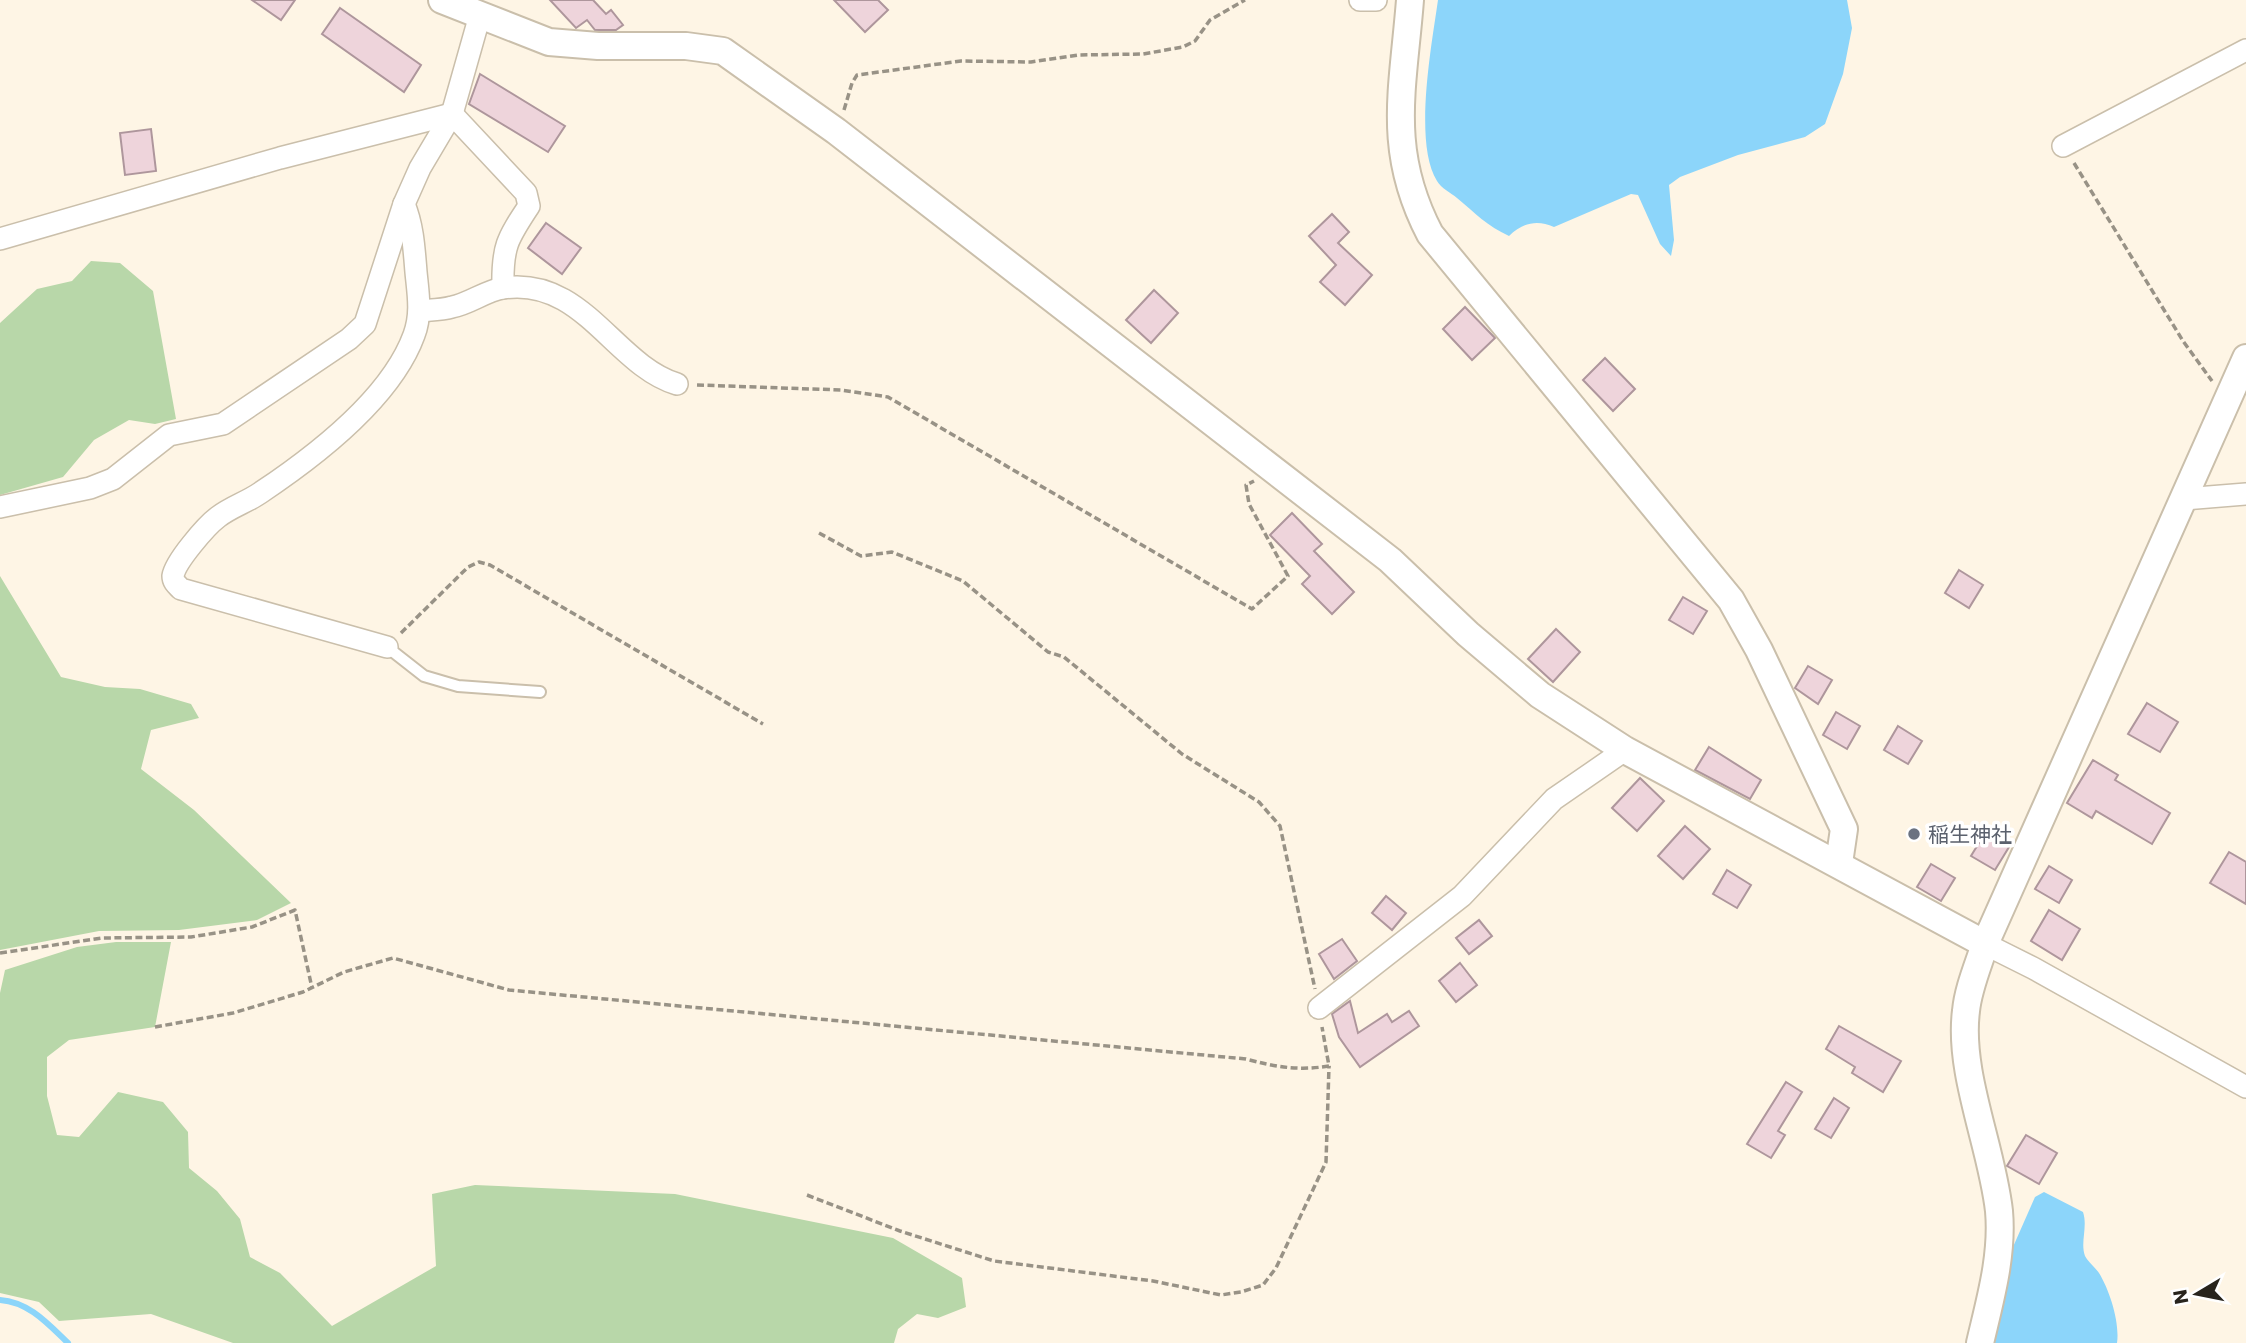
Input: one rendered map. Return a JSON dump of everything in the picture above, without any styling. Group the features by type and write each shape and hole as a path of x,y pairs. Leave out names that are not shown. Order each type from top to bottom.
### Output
{"street":[{"path":"442,0 549,42 598,46 686,46 723,51 836,131 1390,560 1468,634 1539,695 1625,750 2033,968 2246,1087"},
{"path":"1360,0 1376,0"},
{"path":"1410,0 1399,138 1415,204 1430,234 1731,600 1759,650 1844,828 1839,863"},
{"path":"0,507 90,488 113,479 169,435 223,424 349,339 365,324 404,204 420,168 452,114 480,15"},
{"path":"2063,146 2246,50"},
{"path":"0,239 280,158 452,114"},
{"path":"452,114 526,193 529,206 509,236 502,256 503,288"},
{"path":"387,647 181,589 174,583 173,575 184,554 217,517 293,471 365,406 402,359 415,334 420,311 411,222 404,204"},
{"path":"420,311 453,307 503,288 535,290 566,301 599,324 659,379 677,384"},
{"path":"1980,1343 1997,1275 1999,1213 1987,1143 1966,1059 1966,1011 1984,944 2246,358"},
{"path":"2184,499 2246,494"},
{"path":"1319,1008 1462,896 1554,799 1625,750"}],"lane":[{"path":"387,647 424,676 458,687 540,692"}],"path":[{"path":"836,131 857,75 961,61 1031,62 1078,55 1143,54 1170,49 1195,41 1210,20 1245,0"},
{"path":"2063,146 2183,341 2227,402"},
{"path":"677,384 841,390 888,397 1252,609 1288,576 1249,504 1246,485 1274,470"},
{"path":"807,1195 913,1236 994,1261 1153,1281 1221,1294 1241,1292 1263,1285 1276,1268 1326,1162 1329,1066 1280,826 1259,802 1182,754 1064,657 1048,652 963,581 892,552 861,556 819,533"},
{"path":"387,647 468,567 479,562 490,565 763,724"},
{"path":"0,953 102,938 191,937 252,927 295,910 312,988"},
{"path":"155,1027 233,1013 312,988 344,972 393,958 509,990 1246,1059 1283,1069 1303,1070 1329,1066"}],"green space":[{"path":"91,261 120,263 153,291 176,419 155,424 129,420 94,440 63,477 0,495 0,323 37,289 72,281"},
{"path":"0,576 61,677 105,687 140,689 191,704 199,718 151,730 141,769 194,810 291,903 257,920 179,930 99,931 0,950"},
{"path":"116,942 171,942 155,1027 69,1040 47,1057 47,1096 57,1135 79,1137 118,1092 163,1102 188,1132 189,1168 217,1191 240,1219 250,1257 280,1273 332,1326 436,1266 432,1194 475,1185 675,1194 893,1238 962,1278 966,1307 938,1318 917,1314 898,1329 894,1343 233,1343 151,1314 59,1321 39,1302 0,1293 0,993 5,970 77,947"}],"water":[{"path":"1438,0 1847,0 1852,28 1843,74 1825,124 1805,137 1738,155 1680,177 1669,185 1674,240 1671,256 1660,244 1638,195 1631,194 1554,227 1542,223 1524,225 1509,236 1488,224 1439,184 1430,164 1425,118"},
{"path":"2044,1192 2083,1212 2085,1256 2099,1273 2107,1289 2116,1317 2117,1343 1988,1343 2009,1256 2035,1197"}],"building":[{"path":"252,0 295,0 281,20"},
{"path":"550,0 593,0 606,14 611,10 623,25 616,30 595,30 587,20 576,28"},
{"path":"834,0 878,0 888,10 865,32"},
{"path":"340,8 421,65 404,92 322,34"},
{"path":"480,74 565,126 548,152 469,104"},
{"path":"151,129 156,171 125,175 120,133"},
{"path":"1332,214 1349,232 1338,243 1372,275 1345,305 1320,282 1336,265 1309,236"},
{"path":"546,223 581,248 562,274 528,248"},
{"path":"1154,290 1178,313 1151,343 1126,320"},
{"path":"1465,307 1495,338 1472,360 1443,329"},
{"path":"1605,358 1635,389 1613,411 1583,380"},
{"path":"1292,513 1322,544 1314,551 1354,592 1332,614 1302,584 1310,576 1270,535"},
{"path":"1959,570 1983,585 1969,608 1945,593"},
{"path":"1683,597 1707,611 1693,634 1669,620"},
{"path":"1556,629 1580,652 1553,682 1528,659"},
{"path":"1808,666 1832,680 1818,704 1795,688"},
{"path":"2147,703 2178,722 2160,752 2128,734"},
{"path":"1836,712 1860,726 1847,749 1823,735"},
{"path":"1898,726 1922,741 1908,764 1884,750"},
{"path":"1709,747 1761,780 1750,799 1695,770"},
{"path":"2093,760 2118,775 2115,780 2170,813 2152,844 2096,811 2092,818 2067,803"},
{"path":"1640,778 1664,801 1637,831 1612,808"},
{"path":"1685,826 1710,849 1683,879 1658,856"},
{"path":"1985,833 2009,847 1995,870 1971,856"},
{"path":"2229,852 2246,862 2246,904 2210,883"},
{"path":"1931,864 1955,878 1941,901 1917,887"},
{"path":"2049,866 2072,880 2059,903 2035,889"},
{"path":"1727,870 1751,885 1737,908 1713,894"},
{"path":"1386,896 1406,913 1392,930 1372,913"},
{"path":"2049,910 2080,929 2062,960 2031,941"},
{"path":"1479,920 1492,936 1469,954 1456,938"},
{"path":"1342,939 1357,961 1334,979 1319,954"},
{"path":"1460,963 1477,985 1456,1002 1439,981"},
{"path":"1350,1001 1358,1033 1387,1014 1392,1022 1409,1011 1419,1026 1360,1067 1339,1037 1332,1014"},
{"path":"1839,1026 1901,1061 1883,1092 1852,1073 1855,1067 1826,1049"},
{"path":"1786,1082 1802,1092 1778,1131 1785,1135 1771,1158 1747,1144"},
{"path":"1834,1098 1849,1108 1831,1138 1815,1129"},
{"path":"2026,1135 2057,1153 2039,1184 2007,1166"}],"waterway":[{"path":"0,1300 29,1309 68,1343"}],"place":[{"name":"稲生神社","path":"1914,834"}]}
